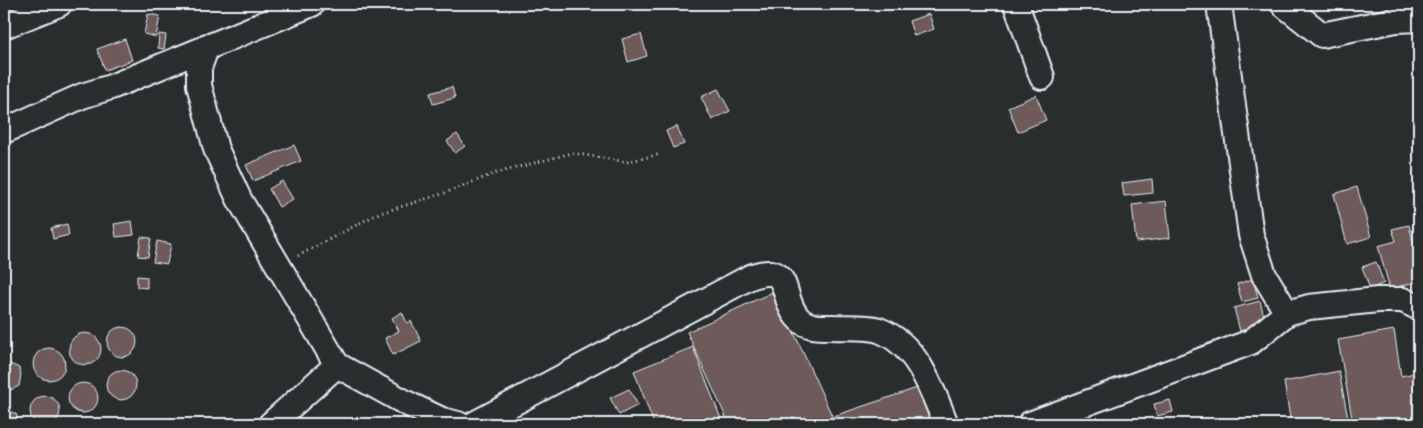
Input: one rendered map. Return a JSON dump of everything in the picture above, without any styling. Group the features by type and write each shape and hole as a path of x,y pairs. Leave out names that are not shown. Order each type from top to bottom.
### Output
{"street":[{"path":"4,26 59,4"},
{"path":"4,130 312,4"},
{"path":"1016,4 1042,77"},
{"path":"1219,4 1252,235 1264,275 1287,313"},
{"path":"1284,4 1322,36 1396,20 1419,19"},
{"path":"207,46 199,68 199,85 216,149 238,199 337,365 408,404 442,420 458,424"},
{"path":"474,424 750,277 762,272 772,272 779,276 792,309 800,320 811,326 878,330 895,339 912,354 946,424"},
{"path":"1030,424 1251,342 1287,313 1309,307 1378,300 1403,300 1419,308"},
{"path":"271,424 337,365"}],"path":[{"path":"278,267 377,214 442,194 496,173 572,153 627,162 660,154"}],"building":[{"path":"148,14 160,16 156,37 144,34"},
{"path":"929,14 934,29 914,36 909,21"},
{"path":"159,34 166,35 164,49 158,48"},
{"path":"641,34 647,56 628,62 622,39"},
{"path":"125,39 132,60 105,70 97,49"},
{"path":"452,87 455,98 433,104 430,93"},
{"path":"718,89 730,111 712,120 701,97"},
{"path":"1036,95 1046,120 1018,132 1008,107"},
{"path":"677,126 684,144 673,148 666,131"},
{"path":"457,134 465,146 455,153 447,141"},
{"path":"294,145 301,161 253,181 246,165"},
{"path":"1152,179 1153,193 1124,196 1122,183"},
{"path":"282,181 293,199 279,207 269,189"},
{"path":"1357,187 1371,237 1347,244 1334,194"},
{"path":"1166,201 1170,238 1136,242 1132,205"},
{"path":"132,221 134,235 116,237 114,224"},
{"path":"67,224 69,235 53,239 51,228"},
{"path":"1409,225 1419,264 1419,281 1390,289 1378,246 1396,241 1392,229"},
{"path":"141,237 151,238 148,257 138,256"},
{"path":"157,241 171,244 167,264 153,262"},
{"path":"1376,262 1384,283 1370,289 1362,267"},
{"path":"137,276 147,277 147,288 137,287"},
{"path":"1253,279 1258,298 1242,302 1237,284"},
{"path":"775,291 833,418 820,424 729,424 687,332"},
{"path":"1260,301 1266,324 1240,331 1234,308"},
{"path":"402,312 407,323 411,321 421,341 393,355 385,338 399,331 392,318"},
{"path":"122,327 132,332 137,342 132,352 122,357 112,352 107,342 112,332"},
{"path":"1394,330 1401,376 1419,372 1419,424 1353,424 1338,340"},
{"path":"85,333 96,338 101,349 96,360 85,365 74,360 69,349 74,338"},
{"path":"693,347 723,424 654,424 634,371"},
{"path":"49,348 60,353 65,364 60,375 49,380 38,375 33,364 38,353"},
{"path":"8,363 19,368 21,374 19,386 8,391 4,390 4,364"},
{"path":"121,370 132,374 136,385 132,396 121,400 110,396 106,385 110,374"},
{"path":"1339,371 1349,424 1291,424 1284,382"},
{"path":"83,383 94,387 98,398 94,409 83,413 72,409 68,398 72,387"},
{"path":"920,387 932,424 837,424 834,416"},
{"path":"629,389 638,405 619,415 610,398"},
{"path":"45,396 55,401 60,411 55,421 45,426 35,421 30,411 35,401"},
{"path":"1170,400 1173,412 1157,416 1154,404"},
{"path":"4,409 16,414 20,424 4,424"},
{"path":"1138,418 1139,424 1120,424 1120,422"}]}
